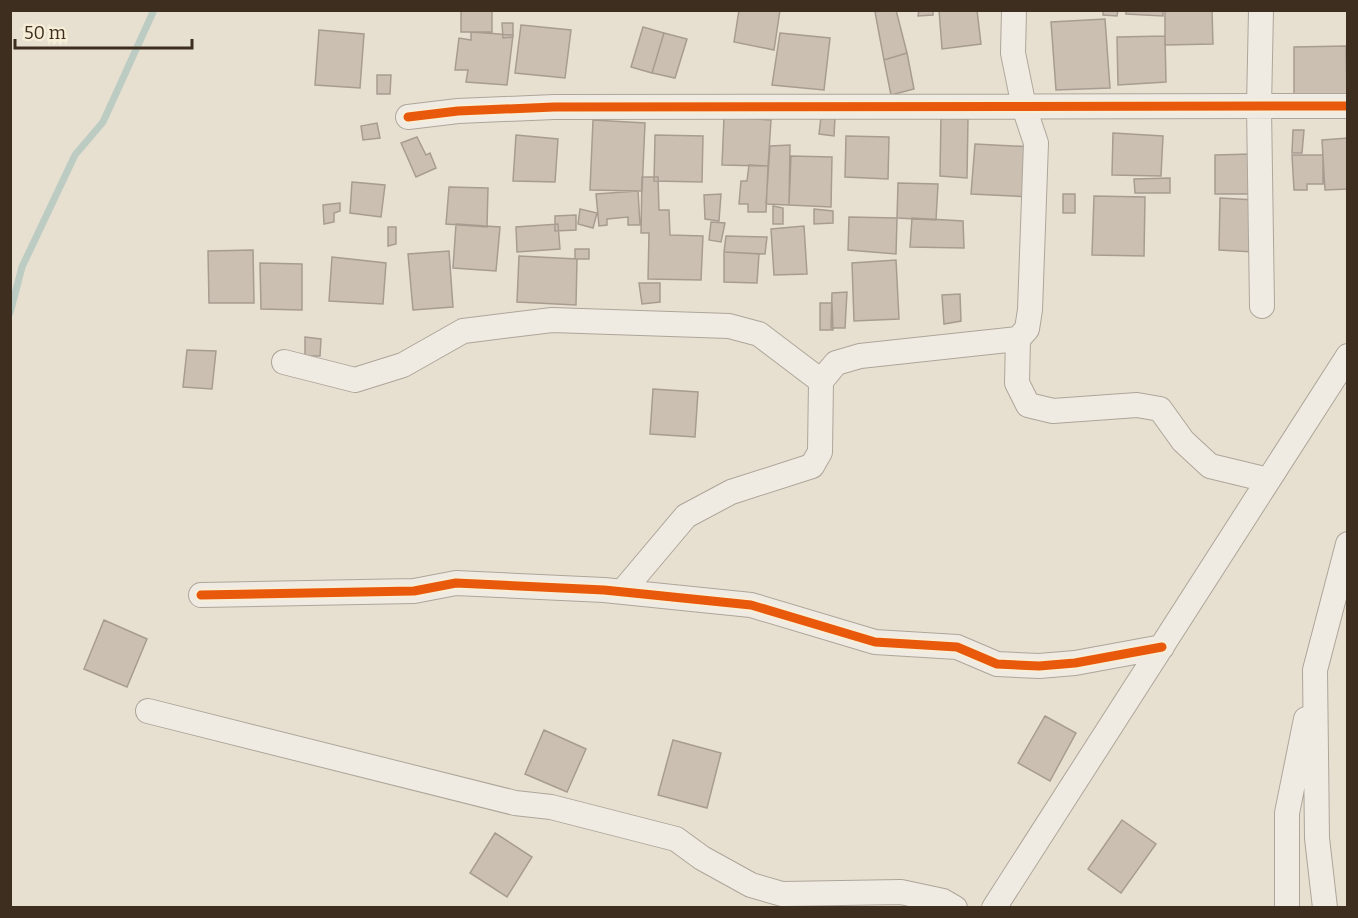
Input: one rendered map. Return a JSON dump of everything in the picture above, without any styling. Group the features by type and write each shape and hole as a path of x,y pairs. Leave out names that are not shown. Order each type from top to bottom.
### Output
{"street":[{"path":"1014,10 1013,53 1024,106 1036,143 1030,310 1027,329 1018,339 1017,383 1028,405 1053,411 1137,405 1160,409 1183,441 1210,466 1268,480"},
{"path":"1261,10 1259,107 1262,306"},
{"path":"408,117 458,111 554,107 1347,106"},
{"path":"284,362 355,380 403,365 464,331 552,320 729,326 759,334 821,381"},
{"path":"622,592 686,516 731,492 812,466 820,452 821,381 837,363 860,356 1018,339"},
{"path":"994,908 1347,356"},
{"path":"1287,908 1287,813 1316,670 1347,544"},
{"path":"201,595 414,591 456,583 622,592 751,605 875,642 957,647 997,664 1039,666 1075,663 1162,647"},
{"path":"1316,670 1317,838 1325,908"},
{"path":"148,711 515,803 550,807 676,838 702,858 751,885 782,894 901,892 943,901 955,908"}],"building":[{"path":"739,10 780,10 774,50 734,42"},
{"path":"896,10 907,53 884,60 875,12"},
{"path":"919,10 933,10 933,15 918,16"},
{"path":"939,10 977,10 981,44 942,49"},
{"path":"1103,10 1118,10 1117,16 1103,15"},
{"path":"1126,10 1163,10 1163,16 1126,14"},
{"path":"1165,10 1212,10 1213,44 1165,45"},
{"path":"461,11 492,11 492,32 461,32"},
{"path":"1105,19 1110,88 1056,90 1051,22"},
{"path":"502,23 513,23 513,37 503,38"},
{"path":"521,25 571,30 565,78 515,73"},
{"path":"643,27 664,33 652,73 631,67"},
{"path":"319,30 364,34 360,88 315,85"},
{"path":"471,32 513,35 507,85 466,82 468,70 455,70 459,38 471,40"},
{"path":"664,33 687,39 675,78 652,73"},
{"path":"780,33 830,38 824,90 772,85"},
{"path":"1165,36 1166,82 1118,85 1117,37"},
{"path":"1346,46 1347,96 1294,97 1294,47"},
{"path":"907,53 914,89 891,95 884,60"},
{"path":"377,75 391,75 390,94 377,94"},
{"path":"724,117 771,120 768,166 722,165"},
{"path":"821,117 835,117 834,136 819,134"},
{"path":"941,117 968,119 967,178 940,176"},
{"path":"593,120 645,123 642,191 590,190"},
{"path":"377,123 380,138 363,140 361,126"},
{"path":"1293,130 1304,130 1302,153 1292,153"},
{"path":"1113,133 1163,136 1161,176 1112,175"},
{"path":"516,135 558,139 555,182 513,181"},
{"path":"655,135 703,136 702,182 654,181"},
{"path":"846,136 889,137 888,179 845,177"},
{"path":"417,137 426,155 430,153 436,168 416,177 401,143"},
{"path":"1348,138 1348,189 1325,190 1322,140"},
{"path":"975,144 1035,147 1031,197 971,194"},
{"path":"790,145 789,205 766,204 770,146"},
{"path":"1252,154 1253,194 1215,194 1215,155"},
{"path":"1292,155 1323,155 1323,184 1307,184 1307,190 1294,190"},
{"path":"791,156 832,157 831,207 789,205"},
{"path":"749,165 768,166 766,212 748,212 748,204 739,204 741,181 747,181"},
{"path":"642,177 658,177 659,210 669,210 670,235 703,236 701,280 648,279 649,233 641,233"},
{"path":"1170,178 1170,193 1135,193 1134,179"},
{"path":"352,182 385,185 381,217 350,213"},
{"path":"898,183 938,184 936,220 897,218"},
{"path":"449,187 488,188 487,227 446,224"},
{"path":"638,191 640,225 628,225 628,217 607,219 607,225 599,226 596,194"},
{"path":"721,194 719,221 705,219 704,195"},
{"path":"1063,194 1075,194 1075,213 1063,213"},
{"path":"1094,196 1145,197 1144,256 1092,255"},
{"path":"1220,198 1255,200 1254,252 1219,250"},
{"path":"340,203 340,211 334,213 334,222 324,224 323,205"},
{"path":"773,206 783,208 783,224 773,224"},
{"path":"580,209 597,213 593,228 578,224"},
{"path":"814,209 833,211 833,223 814,224"},
{"path":"576,215 576,230 555,231 555,216"},
{"path":"849,217 897,218 896,254 848,250"},
{"path":"912,218 963,221 964,248 910,247"},
{"path":"711,222 725,223 721,242 709,240"},
{"path":"456,224 500,227 496,271 453,268"},
{"path":"558,224 560,249 517,252 516,227"},
{"path":"804,226 807,274 774,275 771,229"},
{"path":"388,227 396,227 396,244 388,246"},
{"path":"726,236 767,237 765,254 724,252"},
{"path":"575,249 589,249 589,259 575,259"},
{"path":"253,250 254,303 209,303 208,251"},
{"path":"449,251 453,307 413,310 408,254"},
{"path":"724,252 759,254 757,283 724,282"},
{"path":"519,256 577,259 576,305 517,302"},
{"path":"332,257 386,263 383,304 329,301"},
{"path":"896,260 899,319 854,321 852,263"},
{"path":"260,263 302,264 302,310 261,309"},
{"path":"639,283 660,283 660,302 642,304"},
{"path":"847,292 845,328 831,328 832,293"},
{"path":"960,294 961,321 944,324 942,295"},
{"path":"820,303 832,303 833,330 820,330"},
{"path":"305,337 321,339 320,356 305,356"},
{"path":"187,350 216,351 212,389 183,387"},
{"path":"653,389 698,392 695,437 650,434"},
{"path":"104,620 147,639 127,687 84,669"},
{"path":"1045,716 1076,733 1050,781 1018,763"},
{"path":"544,730 586,749 567,792 525,774"},
{"path":"673,740 721,753 707,808 658,795"},
{"path":"1122,820 1156,844 1121,893 1088,869"},
{"path":"495,833 532,857 507,897 470,873"}],"waterway":[{"path":"10,313 22,267 75,155 103,122 154,10"}],"cycle path":[{"path":"408,117 458,111 554,107 1348,106"},
{"path":"201,595 414,591 456,583 604,590 751,605 875,642 957,647 997,664 1039,666 1075,663 1162,647"}]}
